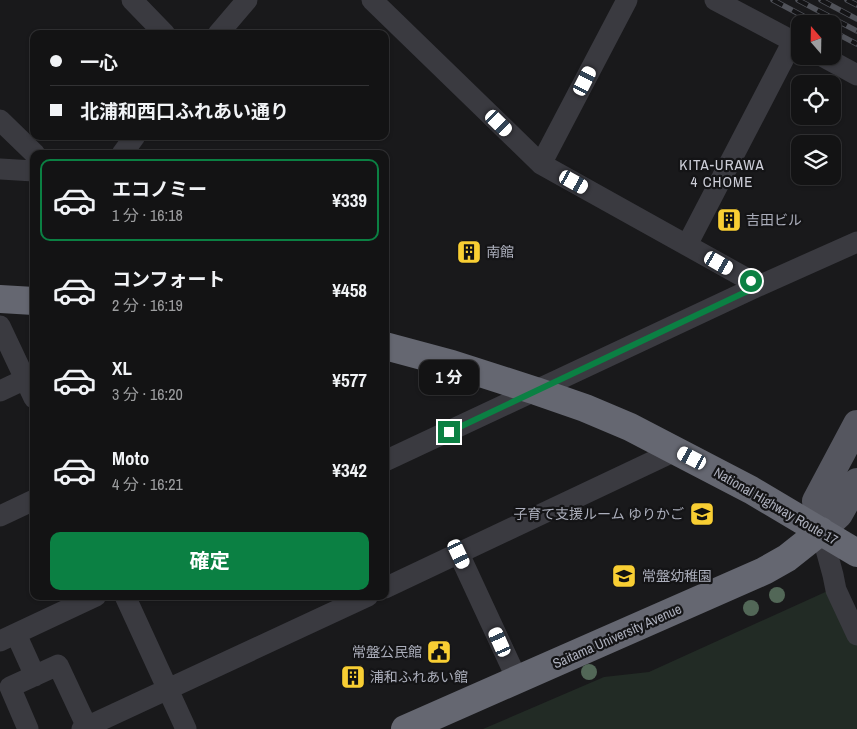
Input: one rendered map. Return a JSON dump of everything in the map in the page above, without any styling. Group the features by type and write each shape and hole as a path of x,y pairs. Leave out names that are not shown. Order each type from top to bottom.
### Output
{"highway":[{"path":"0,299 30,301"},
{"name":"National Highway Route 17","path":"389,347 452,364 536,391 630,426 751,490 857,553"},
{"name":"Saitama University Avenue","path":"405,729 764,571 788,558 821,531"}],"main road":[{"path":"821,531 816,500 857,424"},
{"path":"821,531 839,514 857,482"}],"street":[{"path":"221,30 247,0"},
{"path":"372,0 542,164 751,281 754,288"},
{"path":"542,164 627,0"},
{"path":"715,0 791,40"},
{"path":"135,1 160,30"},
{"path":"687,245 791,54"},
{"path":"839,65 857,75"},
{"path":"0,120 31,150"},
{"path":"0,169 30,171"},
{"path":"389,460 754,288 857,242"},
{"path":"0,326 29,377 0,391"},
{"path":"389,586 677,450"},
{"path":"0,516 30,502"},
{"path":"821,531 834,575 836,590 857,635"},
{"path":"459,554 517,679"},
{"path":"35,676 8,637 87,600"},
{"path":"127,600 186,729"},
{"path":"28,729 10,687 58,665 84,728 359,600"}],"shaded area":[{"path":"832,589 857,644 857,729 483,729 604,677 649,672"}],"railway":[{"path":"773,0 801,15"},
{"path":"798,0 857,31"},
{"path":"821,0 857,19"},
{"path":"847,0 857,5"},
{"path":"841,36 857,44"}],"place":[{"name":"吉田ビル","path":"729,220"},
{"name":"南館","path":"469,252"},
{"name":"子育て支援ルーム ゆりかご","path":"702,514"},
{"name":"常盤幼稚園","path":"624,576"},
{"name":"常盤公民館","path":"439,652"},
{"name":"浦和ふれあい館","path":"353,677"}],"district":[{"name":"KITA-URAWA 4 CHOME","path":"722,174"}],"route":[{"path":"449,432 754,288 751,281"}]}
